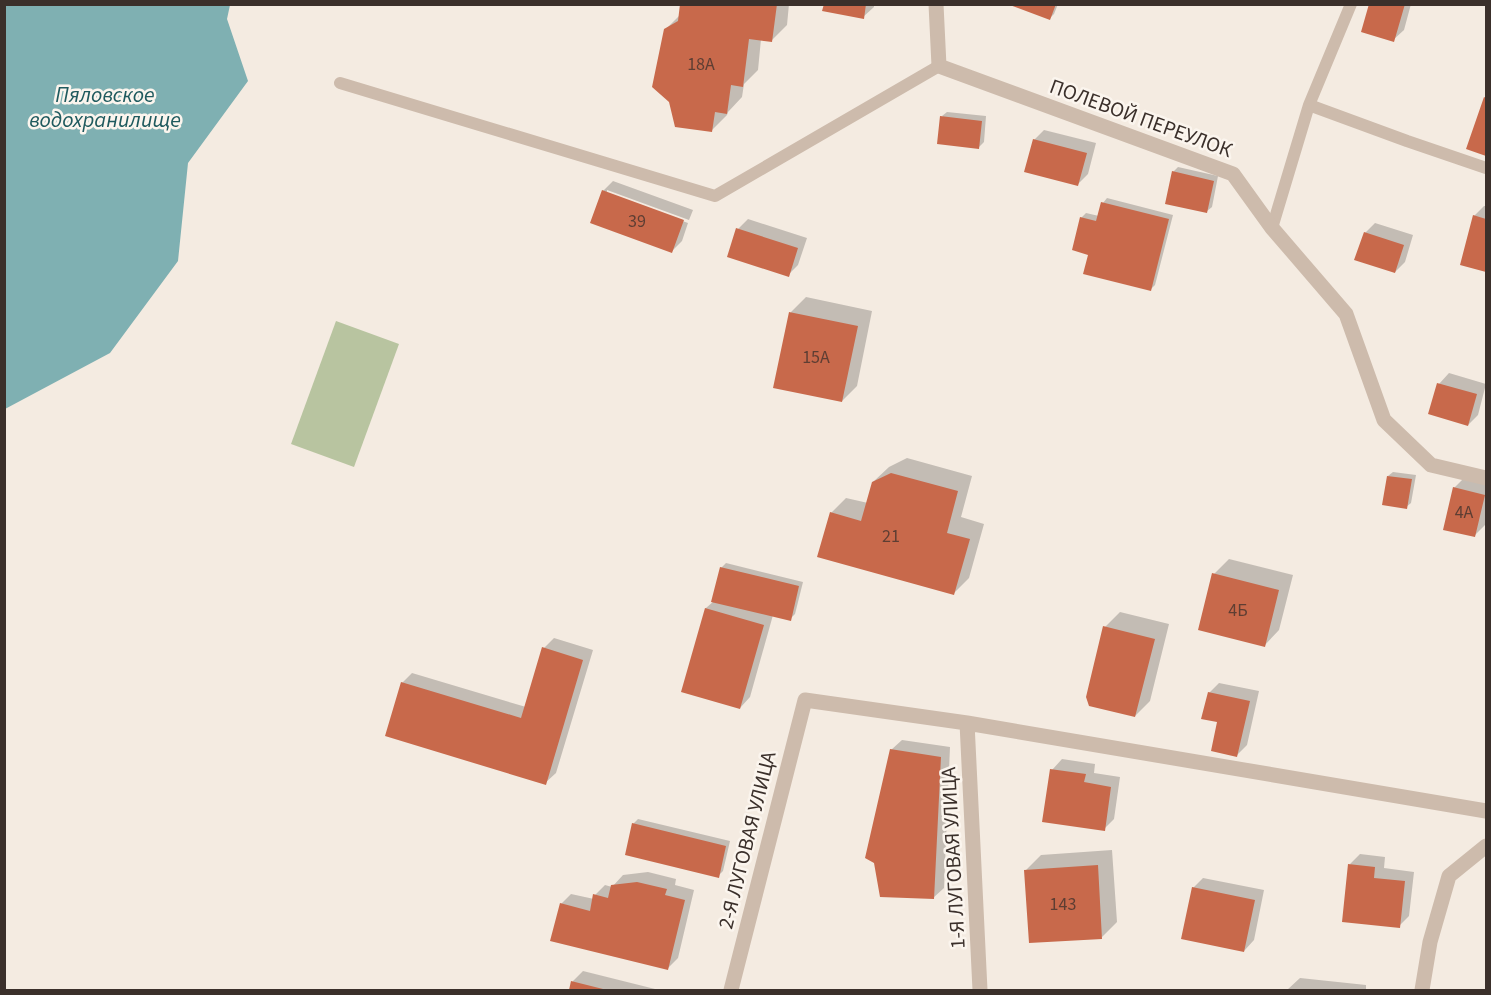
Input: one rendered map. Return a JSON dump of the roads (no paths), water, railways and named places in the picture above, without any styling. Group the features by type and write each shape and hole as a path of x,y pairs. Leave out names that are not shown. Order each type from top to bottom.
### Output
{"street":[{"path":"936,4 939,66"},
{"name":"ПОЛЕВОЙ ПЕРЕУЛОК","path":"939,66 1233,174 1272,228 1346,314 1384,420 1431,465 1486,478"},
{"name":"2-Я ЛУГОВАЯ УЛИЦА","path":"731,990 805,700 968,723"},
{"path":"968,723 1486,811"},
{"name":"1-Я ЛУГОВАЯ УЛИЦА","path":"968,723 980,990"},
{"path":"1422,990 1430,942 1449,876 1486,846"}],"lane":[{"path":"1272,228 1309,105 1352,4"},
{"path":"340,83 715,196 939,66"},
{"path":"1309,105 1486,168"}],"water":[{"name":"Пяловское водохранилище","path":"5,4 230,5 227,19 248,81 188,163 178,261 110,353 5,409"}]}
